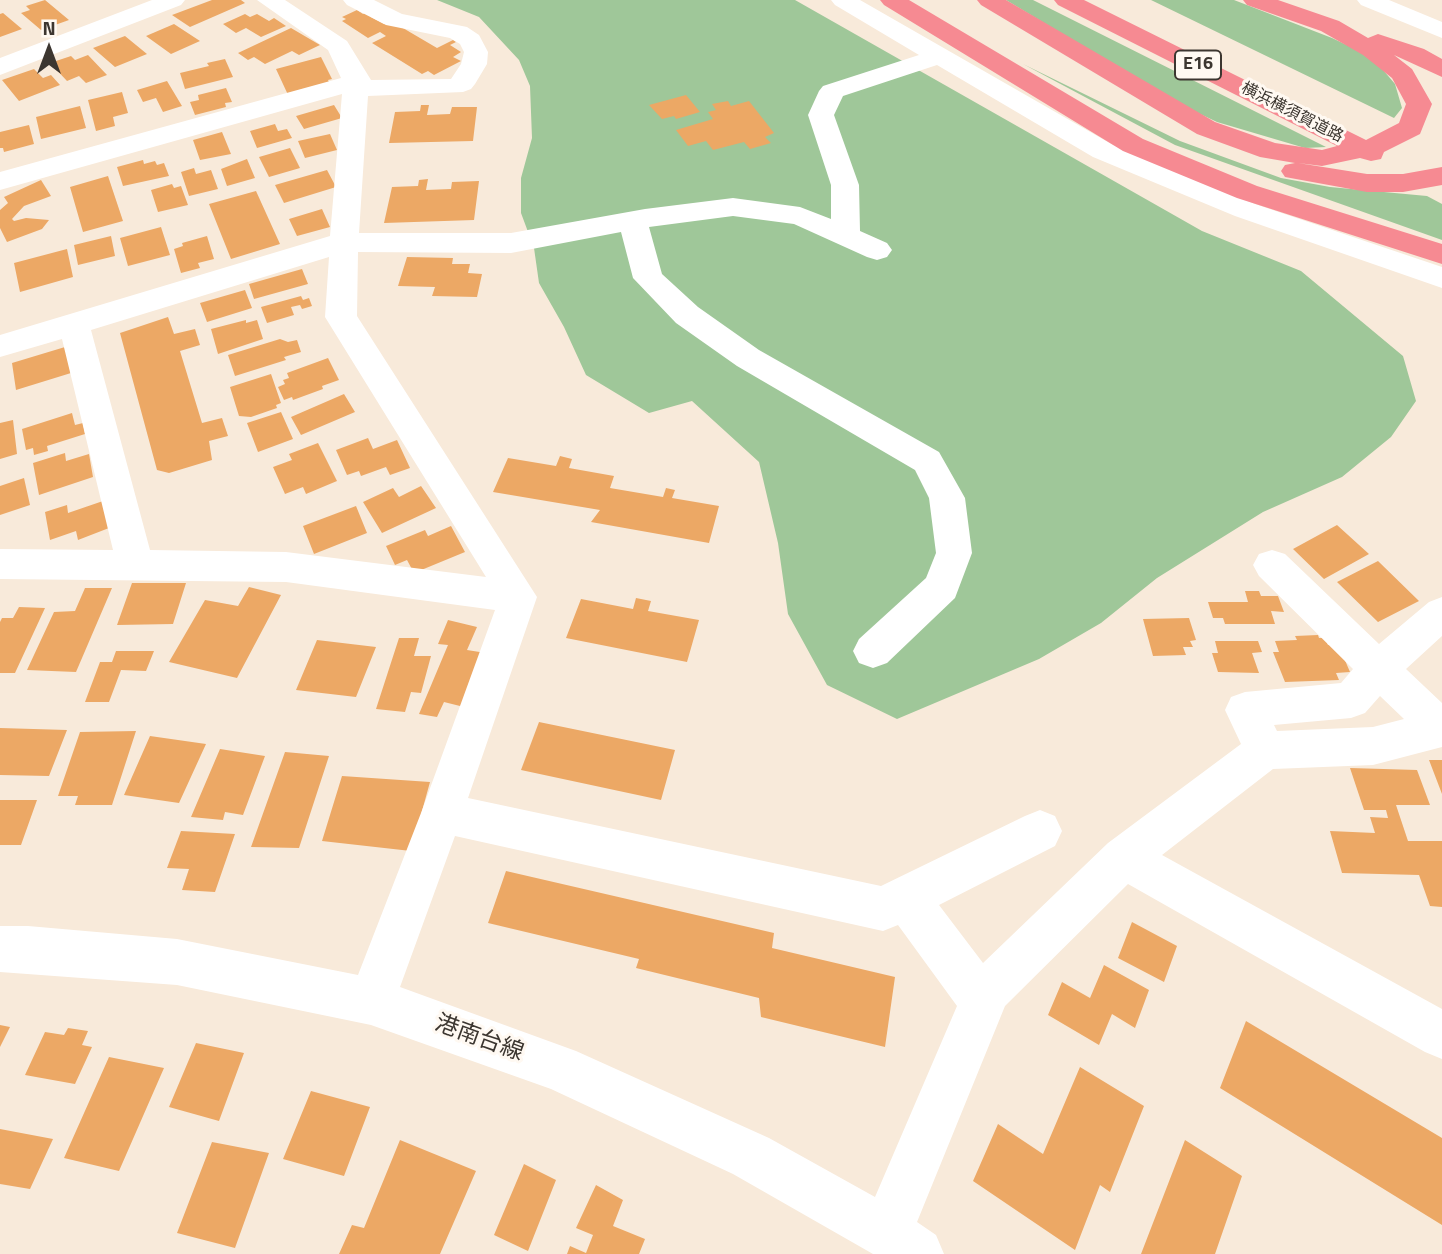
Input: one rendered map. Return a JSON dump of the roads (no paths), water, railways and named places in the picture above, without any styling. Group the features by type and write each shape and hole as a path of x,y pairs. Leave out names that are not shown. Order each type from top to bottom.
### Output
{"highway":[{"path":"892,0 1133,145 1247,192 1442,254"},
{"path":"932,0 1165,127 1225,151 1287,170 1328,179 1367,183 1403,183 1440,166"},
{"path":"989,0 1206,128 1270,151 1322,158 1372,147 1411,128 1419,104 1402,74 1372,50 1330,26 1255,0"},
{"name":"横浜横須賀道路","path":"1066,0 1331,119"},
{"name":"横浜横須賀道路","path":"1115,0 1331,119 1402,169 1442,190"},
{"path":"1227,0 1370,38 1415,54 1442,69"},
{"path":"1317,0 1442,50"},
{"name":"横浜横須賀道路","path":"1358,120 1440,166"}],"street":[{"path":"0,67 173,0"},
{"path":"269,0 338,46 356,82 365,88 454,87 462,84 474,64 476,52 470,40 458,32 395,20 355,0"},
{"path":"843,0 1103,151 1245,210 1442,278"},
{"path":"1369,0 1442,31"},
{"path":"846,236 845,185 821,115 832,91 939,57"},
{"path":"0,181 356,82"},
{"path":"356,82 341,317 518,597"},
{"path":"0,346 344,242 511,243 633,221 733,208 800,216 877,250"},
{"path":"633,221 648,278 687,315 748,358 927,461 947,498 954,553 942,587 873,650"},
{"path":"74,324 135,564"},
{"path":"0,564 286,566 518,597"},
{"path":"1272,565 1441,728"},
{"path":"371,1001 442,813 518,597"},
{"path":"1265,750 1245,710 1351,700 1378,669 1442,613"},
{"path":"902,1243 988,990 1124,858 1265,750 1373,746 1441,728"},
{"path":"442,813 883,909 1040,831"},
{"path":"1124,858 1442,1035"},
{"path":"906,898 983,1002"},
{"name":"港南台線","path":"0,950 27,949 177,962 371,1001 559,1068 751,1156 902,1243"}]}
